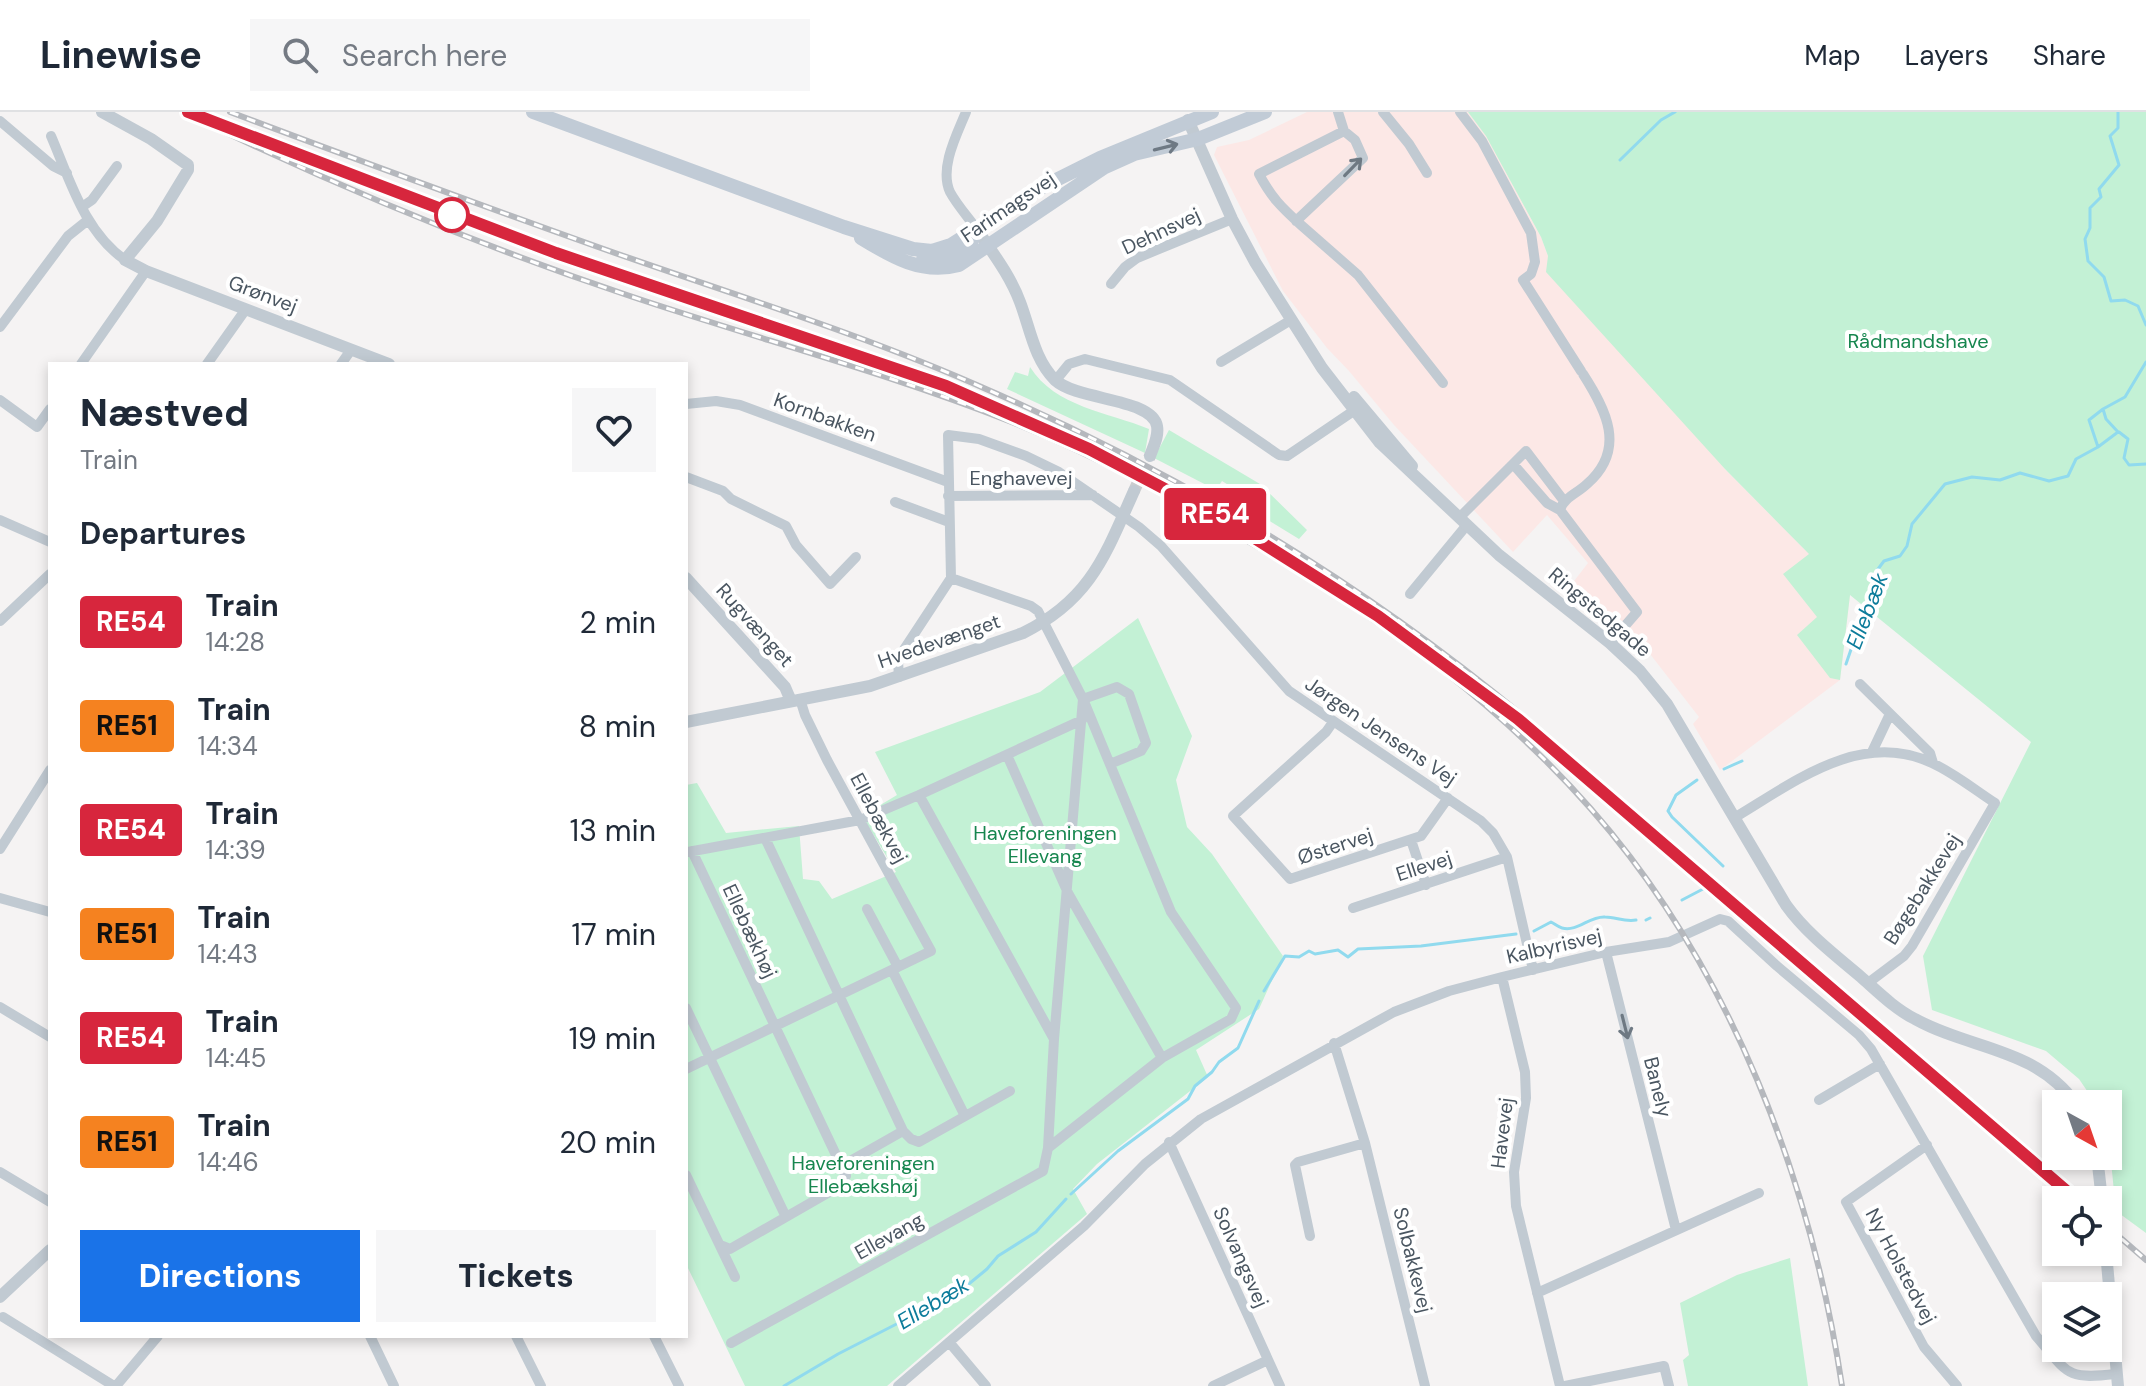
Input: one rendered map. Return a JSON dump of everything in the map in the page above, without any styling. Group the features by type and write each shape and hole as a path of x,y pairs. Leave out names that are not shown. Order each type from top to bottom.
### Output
{"main road":[{"name":"Farimagsvej","path":"533,112 844,227 913,249 932,251 951,245 1044,186 1100,158 1212,112"},
{"name":"Farimagsvej","path":"844,227 911,265 926,269 959,265 1105,167 1134,154 1198,139 1265,112"},
{"path":"988,247 997,225 1072,174"},
{"path":"885,252 924,259 945,258 966,248 976,228"}],"street":[{"path":"102,112 151,139 188,165 172,199 125,260"},
{"path":"966,112 952,147 948,184 952,195 1009,278 1043,365 1056,380 1082,395 1142,409 1152,415 1157,425 1157,437 1150,456"},
{"path":"1296,221 1363,158 1355,140 1344,131 1338,112"},
{"path":"1383,112 1427,173"},
{"path":"1460,112 1482,141 1533,238 1534,268 1523,280 1607,415 1609,445 1606,456 1595,476 1562,505 1547,503 1513,464"},
{"name":"Ringstedgade","path":"1188,120 1232,219 1322,368 1386,450 1462,522 1640,671 1667,704 1793,915 1814,937 1913,1019 2023,1060 2041,1069 2065,1090"},
{"path":"0,121 53,166 67,173"},
{"path":"1344,131 1259,174 1273,200 1358,275 1443,383"},
{"name":"Grønvej","path":"51,136 88,220 108,246 125,260 146,271 384,362"},
{"path":"82,207 92,200 117,166"},
{"name":"Dehnsvej","path":"1111,284 1137,258 1232,219"},
{"path":"0,327 68,236 88,220"},
{"path":"82,362 146,271"},
{"path":"0,302 12,309"},
{"path":"208,362 246,309"},
{"path":"1221,362 1291,320"},
{"path":"1307,344 1395,443 1433,493"},
{"path":"342,362 351,350"},
{"path":"1056,380 1069,364 1085,359 1170,380 1279,455 1287,456 1355,410"},
{"path":"0,400 37,427 48,412"},
{"name":"Kornbakken","path":"688,404 716,401 740,405 948,482"},
{"name":"Jørgen Jensens Vej","path":"948,482 948,435 979,439 1059,472 1123,515 1161,546 1274,676 1306,704 1448,798 1493,833 1507,857 1533,970"},
{"path":"1410,594 1480,497 1526,451 1637,612 1610,643"},
{"path":"688,478 723,491 731,499 786,526 796,545 830,584 856,557"},
{"path":"899,677 898,661 903,651 946,590 951,578 948,482"},
{"name":"Hvedevænget","path":"688,722 870,686 1023,633 1045,622 1073,600 1089,582 1134,491"},
{"name":"Enghavevej","path":"948,496 1093,495"},
{"path":"895,502 949,522"},
{"path":"0,520 48,541"},
{"path":"0,621 48,576"},
{"path":"951,578 1031,606 1045,622"},
{"name":"Rugvænget","path":"688,580 796,700"},
{"name":"Ellevang","path":"1045,622 1083,699 1171,912 1236,1008 1231,1019 1162,1058 1048,1148"},
{"path":"1860,684 1930,753 1933,763"},
{"path":"1083,699 1117,687 1129,694 1145,748 1110,764"},
{"name":"Ellevang","path":"731,1343 1043,1171 1048,1148 1054,1039 1083,699"},
{"name":"Ellebækvej","path":"796,700 931,951 895,968"},
{"path":"1872,752 1890,714"},
{"path":"860,820 1082,720"},
{"name":"Østervej","path":"1333,722 1326,732 1233,816 1290,879 1411,840 1428,829 1448,798"},
{"path":"1734,818 1826,764 1849,756 1872,752 1913,756 1933,763"},
{"name":"Ellevang","path":"1007,755 1068,893 1162,1058"},
{"name":"Bøgebakkevej","path":"1868,983 1904,956 1912,946 1995,803 1933,763"},
{"path":"0,849 45,788"},
{"path":"919,795 1054,1039"},
{"name":"Ellebækhøj","path":"843,1165 689,851 860,820"},
{"path":"765,838 903,1131 919,1142 1010,1091"},
{"path":"1411,840 1426,885"},
{"name":"Ellevej","path":"1353,908 1507,857"},
{"path":"0,898 48,911"},
{"path":"867,909 965,1116"},
{"name":"Kalbyrisvej","path":"898,1386 1084,1226 1169,1142 1201,1119 1334,1043 1394,1012 1449,991 1606,952 1669,942 1720,919 1728,921 1859,1035 1880,1064 2036,1336 2070,1373 2117,1380"},
{"name":"Banely","path":"1606,952 1676,1230"},
{"path":"688,1068 895,968"},
{"name":"Havevej","path":"1502,977 1525,1072 1526,1098 1514,1172 1516,1206 1563,1386"},
{"path":"0,1007 48,1036"},
{"path":"688,1012 786,1217"},
{"name":"Solbakkevej","path":"1334,1043 1365,1143 1425,1386"},
{"path":"1819,1100 1880,1064"},
{"path":"720,1245 730,1249 840,1186 846,1176 843,1165 903,1131"},
{"name":"Solvangsvej","path":"1169,1142 1280,1386"},
{"path":"1310,1236 1295,1165 1365,1143"},
{"name":"Ny Holstedvej","path":"1927,1145 1846,1202 1924,1347 1957,1386"},
{"path":"0,1172 48,1201"},
{"path":"688,1179 735,1277"},
{"path":"1537,1293 1759,1193"},
{"path":"0,1297 48,1252"},
{"path":"2107,1266 2117,1380"},
{"path":"3,1317 115,1386 156,1338"},
{"path":"371,1338 394,1386"},
{"path":"517,1338 541,1386"},
{"path":"655,1338 679,1386"},
{"path":"949,1342 986,1386"},
{"path":"1213,1386 1268,1360"},
{"path":"1563,1386 1664,1366 1669,1386"}],"shaded area":[{"path":"1307,112 1468,112 1486,136 1541,237 1548,256 1725,469 1850,595 1840,680 1720,770 1693,724 1699,717 1636,636 1612,632 1564,594 1588,563 1547,515 1513,552 1394,425 1327,348 1283,291 1214,155 1217,147 1249,140"}],"green space":[{"name":"Rådmandshave","path":"1468,112 2146,112 2146,1233 2122,1215 2122,1186 2113,1186 2112,1170 2122,1170 2122,1090 2086,1090 2079,1079 2046,1051 1932,1010 1923,956 2031,742 1850,595 1840,680 1830,678 1797,635 1817,617 1783,574 1809,554 1725,469 1546,272 1548,256 1541,237 1486,136"},
{"path":"1030,367 1053,391 1068,400 1149,429 1145,453 1007,389 1015,372 1028,376"},
{"path":"1169,430 1260,484 1307,530 1299,539 1234,499 1238,491 1222,481 1216,490 1154,458"},
{"path":"1138,618 1192,736 1176,780 1187,827 1212,854 1283,956 1259,1009 1196,1050 1208,1077 1097,1164 1073,1189 1087,1214 887,1386 745,1386 688,1268 688,785 697,783 726,833 799,826 803,879 819,881 832,899 896,872 862,816 897,795 875,752 1040,692"},
{"path":"1790,1258 1808,1386 1688,1386 1683,1360 1689,1355 1680,1303 1737,1275"}],"waterway":[{"path":"1620,160 1661,120 1675,112"},
{"name":"Ellebæk","path":"2118,112 2118,128 2110,136 2119,165 2099,189 2101,197 2090,208 2090,228 2085,239 2088,261 2104,277 2111,301 2125,300 2138,306 2146,325"},
{"name":"Ellebæk","path":"1846,664 1869,597 1879,585 1878,569 1884,561 1900,556 1907,546 1912,524 1945,484 1972,477 2000,480 2020,473 2049,481 2068,476 2076,459 2118,432 2106,419 2103,409 2125,397 2146,362"},
{"path":"2098,447 2089,420 2103,409"},
{"path":"2119,432 2128,439 2124,458 2129,465 2146,464"},
{"name":"Ellebæk","path":"1724,769 1742,761"},
{"name":"Ellebæk","path":"1697,780 1676,795 1668,811 1723,866"},
{"name":"Ellebæk","path":"1682,900 1703,889"},
{"name":"Ellebæk","path":"1534,931 1551,922 1568,929 1599,917 1636,920"},
{"name":"Ellebæk","path":"1646,920 1650,918"},
{"name":"Ellebæk","path":"1264,991 1285,956 1299,957 1309,951 1315,954 1338,950 1348,957 1358,949 1421,946 1516,934"},
{"name":"Ellebæk","path":"1071,1194 1118,1151 1188,1099 1195,1086 1238,1048 1259,1001"},
{"name":"Ellebæk","path":"784,1386 838,1354 959,1292 998,1256 1036,1232 1066,1199"}],"tunnel":[{"path":"1134,491 1150,456"}],"railway":[{"path":"183,112 347,187 514,255 675,311 915,387 1043,435 1142,482 1268,553 1356,608 1440,668 1519,735 1591,809 1640,871 1684,937 1723,1007 1757,1080 1786,1155 1828,1309 1842,1386"},
{"path":"230,112 552,230 794,314 938,369 1059,422 1270,536 1403,624 1529,721"},
{"path":"344,174 556,253 940,384"},
{"path":"1516,718 2061,1186"},
{"path":"2122,1239 2146,1260"}],"train":[{"name":"RE54","path":"188,112 556,253 946,386 1089,449 1237,527 1378,616 1518,719 2061,1186"}],"park label":[{"name":"Haveforeningen Ellevang","path":"1045,844"},
{"name":"Haveforeningen Ellebækshøj","path":"863,1174"}]}
